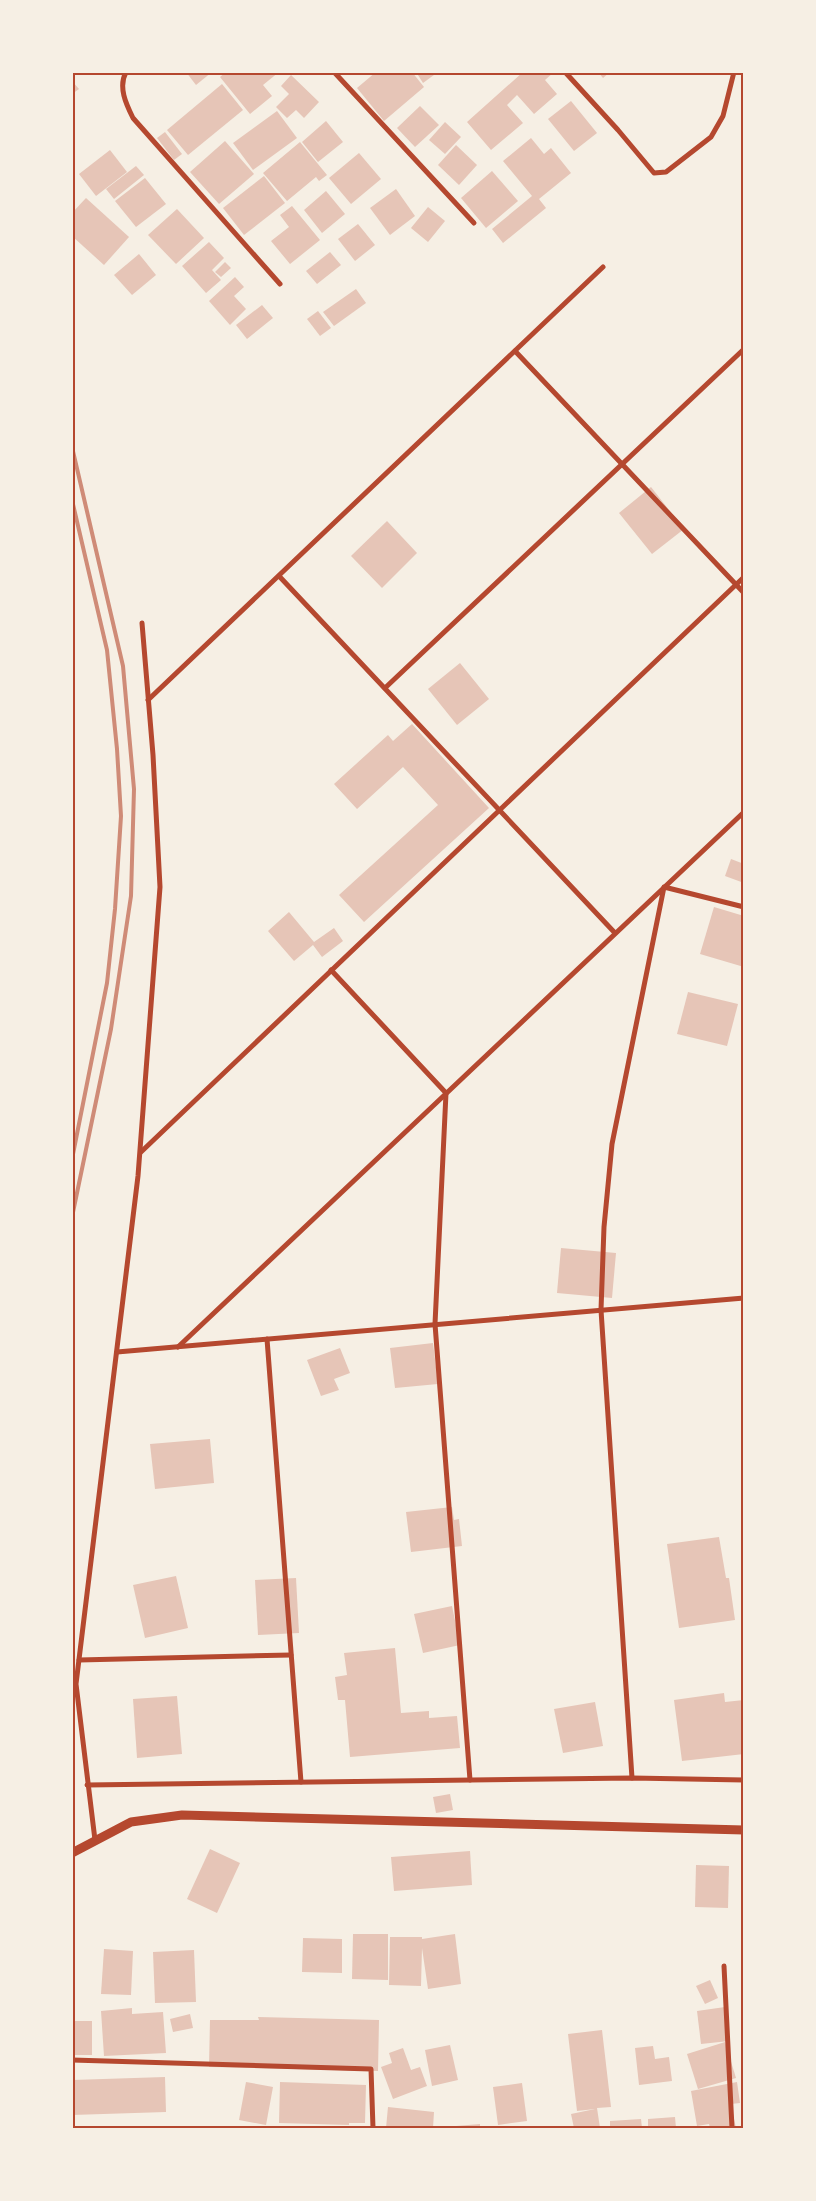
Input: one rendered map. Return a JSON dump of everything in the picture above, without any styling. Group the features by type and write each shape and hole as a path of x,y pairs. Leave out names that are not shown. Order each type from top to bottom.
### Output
{"street":[{"path":"126,72 123,78 124,100 133,118 280,284"},
{"path":"334,72 474,223"},
{"path":"565,72 654,173 662,174 711,137 722,116 734,72"},
{"path":"148,700 603,267"},
{"path":"385,688 621,463 744,349"},
{"path":"515,351 744,593"},
{"path":"279,576 615,933"},
{"path":"140,1153 744,577"},
{"path":"96,1840 87,1785 76,1684 140,1153 160,887 142,623"},
{"path":"178,1347 744,812"},
{"path":"664,887 744,907"},
{"path":"632,1778 601,1310 604,1228 612,1144 664,887"},
{"path":"331,970 446,1093 435,1324 470,1780"},
{"path":"117,1352 744,1298"},
{"path":"267,1339 301,1782"},
{"path":"79,1660 291,1655"},
{"path":"87,1785 632,1778 744,1780"},
{"path":"72,1853 131,1822 182,1815 744,1830"},
{"path":"724,1966 732,2128"},
{"path":"72,2060 371,2069 373,2128"}],"building":[{"path":"186,72 212,72 196,85"},
{"path":"226,72 279,72 263,85 272,96 250,114 220,77"},
{"path":"376,72 412,72 424,87 384,121 357,88"},
{"path":"416,72 438,72 423,83"},
{"path":"523,72 554,72 545,80 557,94 534,114 517,95 507,105 523,123 491,150 467,122"},
{"path":"598,72 610,72 603,78"},
{"path":"291,75 319,102 304,118 296,110 287,118 276,107 289,94 281,86"},
{"path":"72,81 79,89 72,94"},
{"path":"222,84 243,110 188,155 167,130"},
{"path":"571,101 597,133 574,151 548,119"},
{"path":"420,106 439,125 415,147 397,128"},
{"path":"277,111 297,138 253,170 233,143"},
{"path":"326,121 343,142 318,162 302,142"},
{"path":"445,122 461,137 445,154 429,140"},
{"path":"165,132 182,154 174,160 157,138"},
{"path":"531,138 544,154 551,148 571,173 539,199 546,208 503,243 492,229 532,196 503,161"},
{"path":"225,141 254,174 219,204 190,172"},
{"path":"300,142 327,175 319,181 316,177 287,201 263,173"},
{"path":"456,145 477,165 459,185 438,165"},
{"path":"110,150 127,172 96,196 79,174"},
{"path":"359,153 381,179 351,204 329,178"},
{"path":"136,166 144,175 114,199 106,189"},
{"path":"492,171 518,201 486,228 461,198"},
{"path":"264,176 285,203 244,235 223,208"},
{"path":"145,178 166,204 136,227 115,201"},
{"path":"396,189 415,216 390,235 370,208"},
{"path":"326,191 345,214 322,233 304,210"},
{"path":"86,198 129,237 104,265 72,236 72,213"},
{"path":"292,206 320,240 290,264 271,241 289,227 280,215"},
{"path":"428,207 445,221 428,242 411,228"},
{"path":"177,209 204,238 176,264 148,235"},
{"path":"358,224 375,245 355,261 338,239"},
{"path":"209,242 224,258 212,270 221,280 206,293 182,266"},
{"path":"330,252 341,265 317,284 306,271"},
{"path":"139,254 156,275 132,295 114,275"},
{"path":"225,262 231,268 221,277 215,272"},
{"path":"235,277 244,287 234,296 246,309 230,325 209,301"},
{"path":"356,289 366,303 334,326 323,312"},
{"path":"262,305 273,318 247,339 236,325"},
{"path":"318,311 331,328 320,336 307,319"},
{"path":"651,487 684,529 652,554 619,513"},
{"path":"387,521 417,553 382,588 351,556"},
{"path":"460,663 489,699 457,725 428,689"},
{"path":"412,724 489,808 364,922 339,895 438,805 403,767 357,809 334,784 388,735 393,741"},
{"path":"731,859 744,864 744,883 725,876"},
{"path":"714,907 744,916 744,967 700,954"},
{"path":"289,912 314,942 334,928 343,941 322,957 313,945 294,961 268,931"},
{"path":"688,992 738,1004 727,1046 677,1034"},
{"path":"561,1248 616,1253 612,1298 557,1293"},
{"path":"433,1343 438,1384 395,1388 390,1348"},
{"path":"340,1348 350,1373 334,1379 339,1390 321,1396 307,1360"},
{"path":"210,1439 214,1483 155,1489 150,1444"},
{"path":"452,1507 454,1520 459,1519 462,1546 411,1552 406,1512"},
{"path":"719,1537 726,1578 729,1578 735,1620 679,1628 667,1544"},
{"path":"176,1576 188,1628 145,1638 133,1585"},
{"path":"296,1578 299,1633 258,1635 255,1580"},
{"path":"452,1606 460,1645 423,1653 414,1614"},
{"path":"395,1648 401,1713 429,1711 429,1718 457,1716 460,1748 350,1757 345,1700 338,1700 335,1677 347,1675 344,1653"},
{"path":"724,1693 725,1702 744,1700 744,1754 682,1761 674,1700"},
{"path":"177,1696 182,1754 137,1758 133,1699"},
{"path":"595,1702 603,1746 563,1753 554,1709"},
{"path":"450,1794 453,1810 436,1813 433,1797"},
{"path":"210,1849 240,1863 217,1913 187,1899"},
{"path":"470,1851 472,1885 394,1891 391,1857"},
{"path":"696,1865 729,1866 728,1908 695,1907"},
{"path":"353,1934 388,1934 388,1980 352,1979"},
{"path":"455,1934 461,1984 428,1989 422,1948 421,1986 389,1985 390,1937 422,1937 422,1939"},
{"path":"303,1938 342,1939 342,1973 302,1972"},
{"path":"104,1949 133,1951 131,1995 101,1994"},
{"path":"194,1950 196,2002 155,2003 153,1952"},
{"path":"710,1980 718,1998 705,2004 696,1986"},
{"path":"725,2007 729,2041 701,2044 697,2011"},
{"path":"132,2008 132,2014 163,2012 166,2053 104,2056 101,2011"},
{"path":"190,2014 193,2028 173,2032 170,2019"},
{"path":"258,2017 379,2020 378,2071 209,2067 210,2020 259,2020"},
{"path":"72,2021 92,2021 92,2055 72,2055"},
{"path":"602,2030 611,2107 597,2108 600,2128 574,2128 571,2114 595,2109 577,2111 568,2034"},
{"path":"725,2042 736,2078 698,2089 687,2054"},
{"path":"450,2045 458,2080 432,2086 425,2050"},
{"path":"653,2046 655,2059 669,2057 672,2081 639,2085 635,2048"},
{"path":"403,2048 411,2070 420,2067 427,2086 393,2099 381,2067 392,2063 389,2053"},
{"path":"165,2077 166,2112 72,2115 72,2080"},
{"path":"246,2082 273,2087 266,2125 239,2120"},
{"path":"280,2082 366,2085 365,2123 349,2123 349,2125 279,2123"},
{"path":"737,2082 740,2103 731,2104 736,2128 710,2128 709,2124 697,2126 691,2091"},
{"path":"522,2083 527,2121 498,2125 493,2087"},
{"path":"388,2107 434,2112 433,2128 386,2128"},
{"path":"675,2117 676,2128 648,2128 648,2119"},
{"path":"641,2119 642,2128 610,2128 610,2121"},
{"path":"480,2124 480,2128 444,2128 444,2127"}],"railway":[{"path":"72,447 123,666 134,789 131,896 111,1029 72,1217"},
{"path":"72,500 107,650 117,749 121,816 115,909 107,983 72,1159"}]}
